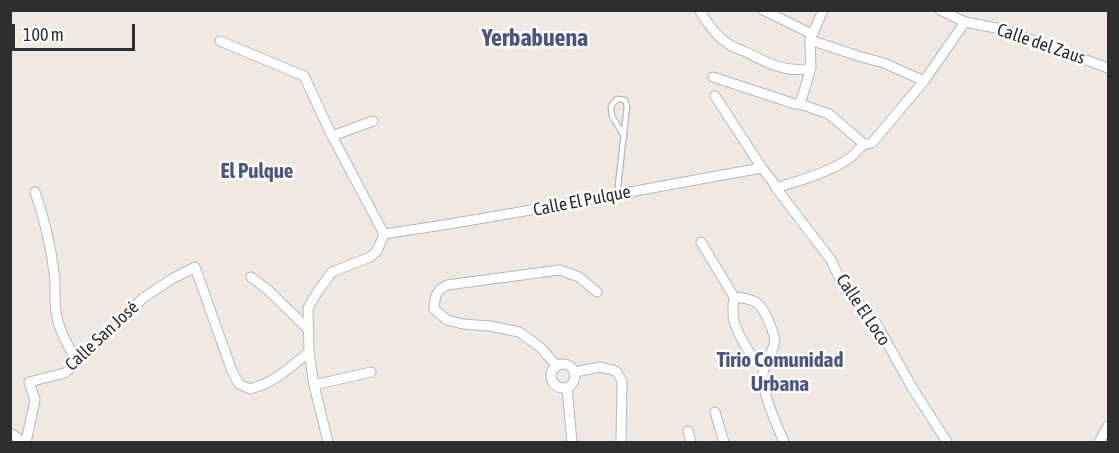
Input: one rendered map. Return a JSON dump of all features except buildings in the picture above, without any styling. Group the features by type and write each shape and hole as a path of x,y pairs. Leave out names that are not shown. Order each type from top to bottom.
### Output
{"street":[{"path":"699,10 726,43 780,68 802,70 812,68"},
{"path":"763,10 811,37 858,56 884,63 924,81"},
{"path":"800,104 812,68 811,37 823,10"},
{"name":"Calle del Zaus","path":"940,10 965,22 1001,29 1108,68"},
{"path":"715,96 774,185 834,168 852,157 864,144 872,142 924,81 965,22"},
{"path":"220,41 304,76 332,136 384,234 376,251 370,257 332,272 308,308 309,352 314,385 328,442"},
{"path":"713,77 829,114 864,144"},
{"path":"332,136 373,122"},
{"name":"Calle El Pulque","path":"384,234 478,220 762,168"},
{"name":"Calle El Loco","path":"774,185 831,260 840,279 876,323 913,389 947,442"},
{"path":"35,192 43,214 55,275 56,312 70,351 78,362"},
{"path":"701,242 734,297 732,306 734,322 744,342 752,356 766,361"},
{"name":"Calle San José","path":"25,442 35,400 29,382 65,373 142,298 195,267 239,384 250,389 259,387 281,375 309,352"},
{"path":"556,365 540,346 519,332 447,320 435,309 436,294 440,288 447,285 560,270 579,277 597,292"},
{"path":"251,278 268,290 309,330"},
{"path":"734,297 746,298 757,303 769,321 776,341 766,361 763,375 765,389 784,442"},
{"path":"561,363 572,367 575,372 572,384 567,388 560,388 550,378 551,371 561,363"},
{"path":"575,372 600,367 616,370 621,381 621,442"},
{"path":"314,385 371,372"},
{"path":"567,388 572,442"},
{"path":"715,412 724,442"},
{"path":"1099,442 1108,426"},
{"path":"688,431 691,442"},
{"path":"10,433 25,442"}],"lane":[{"path":"617,195 624,136 627,106 625,100 617,99 610,106 612,116 624,136"}],"district":[{"name":"Yerbabuena","path":"535,38"},
{"name":"El Pulque","path":"257,171"},
{"name":"Tirio Comunidad Urbana","path":"780,372"}]}
